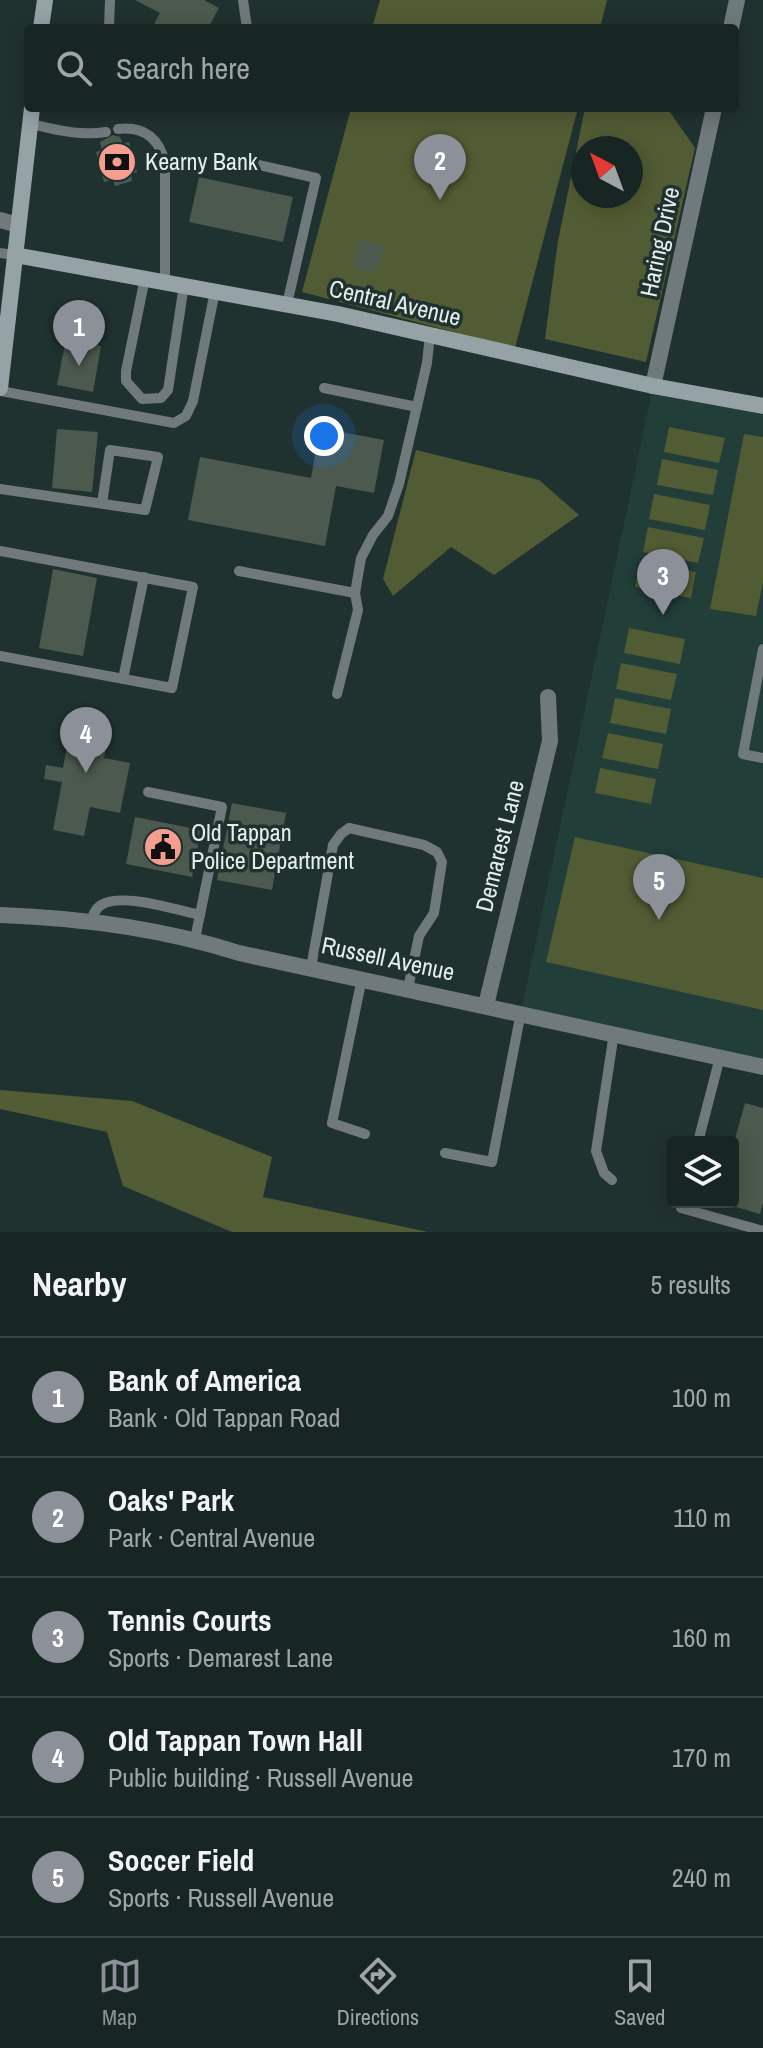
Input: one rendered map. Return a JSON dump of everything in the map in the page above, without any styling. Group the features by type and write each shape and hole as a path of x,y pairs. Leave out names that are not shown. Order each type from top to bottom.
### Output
{"street":[{"path":"42,24 45,0"},
{"path":"732,24 737,0"},
{"name":"Haring Drive","path":"653,386 713,112"},
{"path":"0,390 7,254 18,225 31,116"},
{"path":"0,220 18,225"},
{"name":"Central Avenue","path":"7,254 287,304 653,386 763,406"},
{"name":"Demarest Lane","path":"486,1005 550,741 548,697"},
{"name":"Russell Avenue","path":"0,915 91,921 195,939 239,953 763,1067"}],"lane":[{"path":"109,24 110,0"},
{"path":"243,0 246,24"},
{"path":"31,116 69,133 86,135 106,132"},
{"path":"118,129 144,132 158,143 163,154 165,282"},
{"path":"237,160 316,178 287,304"},
{"path":"145,278 126,371 126,381 142,399 161,398 168,390 184,285"},
{"path":"0,390 174,423 186,416 193,401 215,291"},
{"path":"337,694 358,610 355,593 361,558 388,516 399,484 430,335"},
{"path":"324,388 417,407"},
{"path":"0,489 145,510 158,457 110,450 102,503"},
{"path":"0,551 193,587 172,688 0,656"},
{"path":"239,571 355,593"},
{"path":"123,679 144,577"},
{"path":"763,649 743,754 763,758"},
{"path":"148,792 222,807 195,939"},
{"path":"311,968 333,845 349,828 424,845 437,852 442,862 434,913 419,936 408,988"},
{"path":"91,921 100,905 121,899 200,915"},
{"path":"362,978 332,1123 365,1134"},
{"path":"445,1153 492,1162 521,1012"},
{"path":"612,1180 604,1173 596,1151 614,1033"},
{"path":"700,1136 720,1057"},
{"path":"691,1208 763,1231"}],"shaded area":[{"path":"653,386 763,406 763,1067 521,1012"}],"green space":[{"path":"380,0 607,0 601,24 373,24"},
{"path":"350,112 577,112 515,348 302,292"},
{"path":"584,112 670,112 695,148 646,362 545,339 558,241 571,177 571,208 643,208 643,136 579,136"},
{"path":"669,427 725,438 719,463 664,452"},
{"path":"744,434 763,437 763,582 756,616 710,609"},
{"path":"416,450 539,480 579,515 494,575 451,547 393,596 383,579"},
{"path":"662,459 718,470 713,495 657,485"},
{"path":"654,494 710,505 705,530 649,519"},
{"path":"648,527 704,538 698,563 643,552"},
{"path":"640,562 696,572 691,598 635,587"},
{"path":"629,628 685,639 680,664 624,653"},
{"path":"621,663 677,674 671,700 616,689"},
{"path":"615,698 671,709 666,734 610,723"},
{"path":"608,733 663,744 658,769 602,758"},
{"path":"600,768 656,779 651,804 595,793"},
{"path":"575,837 763,878 763,1010 546,962"},
{"path":"0,1090 132,1101 272,1157 263,1197 428,1232 232,1232 123,1186 107,1132 0,1109"}],"building":[{"path":"135,0 204,0 219,8 210,24 154,24 160,13"},
{"name":"Kearny Bank","path":"113,135 120,137 123,144 129,142 137,172 131,174 132,181 115,186 113,180 104,182 96,152 102,150 100,142"},
{"path":"199,177 293,197 283,242 189,222"},
{"path":"359,240 384,245 375,272 354,268"},
{"path":"66,339 101,346 93,392 57,385"},
{"path":"320,428 384,440 374,493 336,486 325,546 188,520 200,457 311,478"},
{"path":"57,429 98,432 92,492 52,488"},
{"path":"53,569 97,578 83,656 39,648"},
{"path":"72,720 110,727 104,758 130,763 120,813 90,807 84,836 53,830 62,782 44,779 46,765 63,768"},
{"path":"232,803 286,813 272,890 217,880"},
{"name":"Old Tappan Police Department","path":"135,817 201,830 192,877 126,864"},
{"path":"745,1103 763,1108 763,1203 760,1214 739,1208 739,1136 736,1136"}],"place":[{"name":"Kearny Bank","path":"117,162"},
{"name":"Oaks' Park","path":"440,200"},
{"name":"Bank of America","path":"79,366"},
{"name":"Tennis Courts","path":"663,615"},
{"name":"Old Tappan Town Hall","path":"86,773"},
{"name":"Old Tappan Police Department","path":"163,847"},
{"name":"Soccer Field","path":"659,920"}]}
